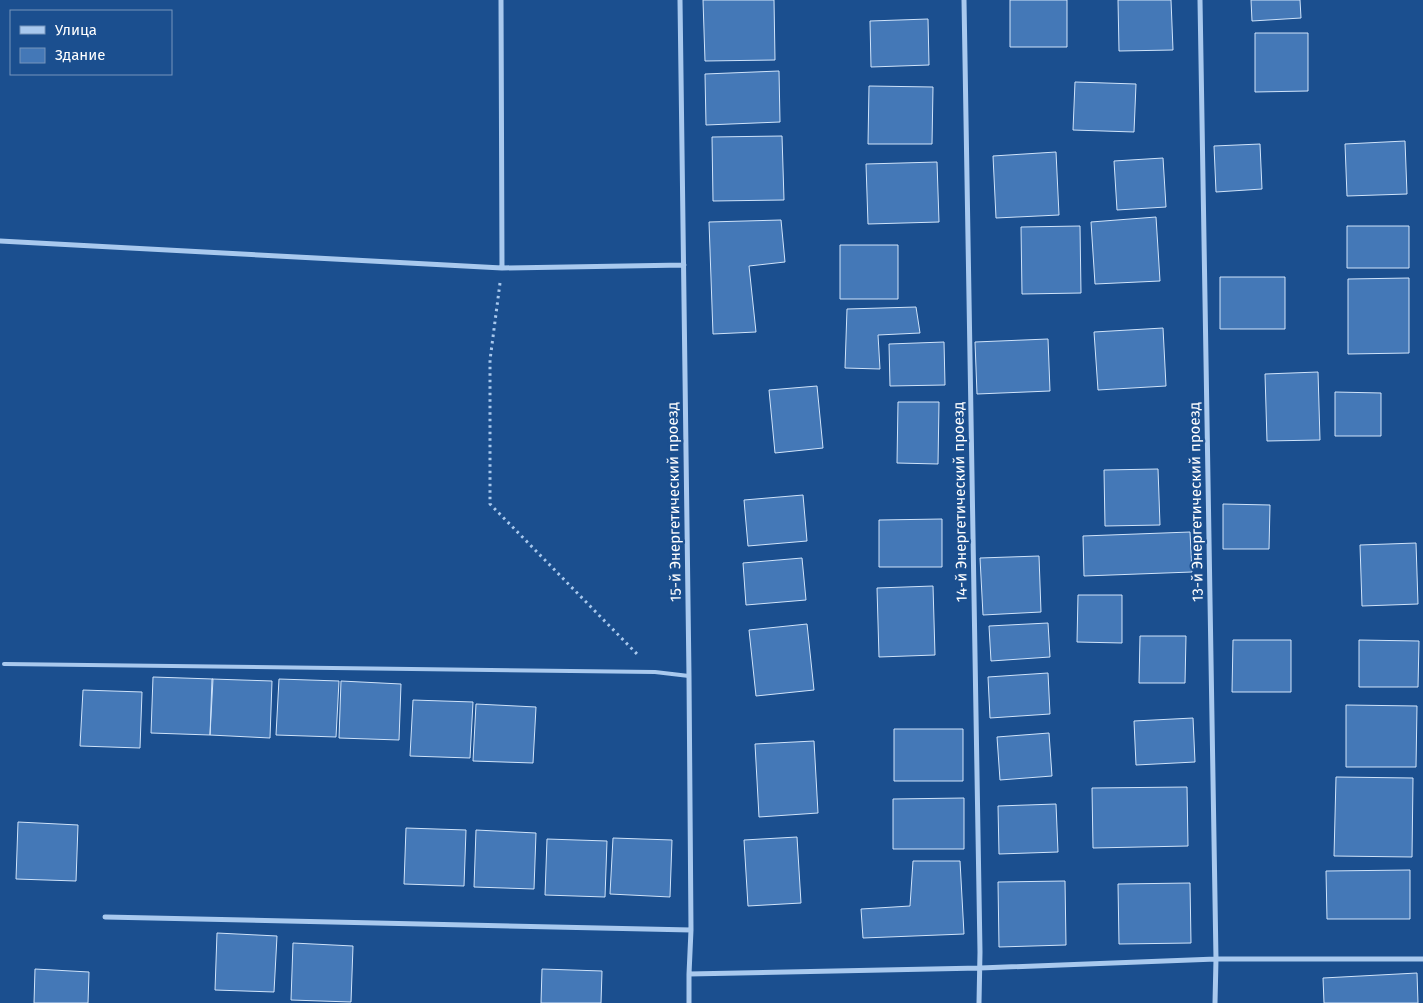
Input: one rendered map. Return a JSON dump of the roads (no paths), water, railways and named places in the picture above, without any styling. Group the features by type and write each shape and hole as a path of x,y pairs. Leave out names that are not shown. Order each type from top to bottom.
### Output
{"street":[{"path":"501,0 502,268"},
{"name":"15-й Энергетический проезд","path":"680,0 689,676 691,930 689,1003"},
{"name":"14-й Энергетический проезд","path":"964,0 980,968 979,1003"},
{"name":"13-й Энергетический проезд","path":"1200,0 1216,959 1215,1003"},
{"path":"0,241 502,268 684,265"},
{"path":"105,917 691,930"},
{"path":"689,974 980,968 1216,959 1423,959"}],"lane":[{"path":"4,664 655,672 689,676"}]}
